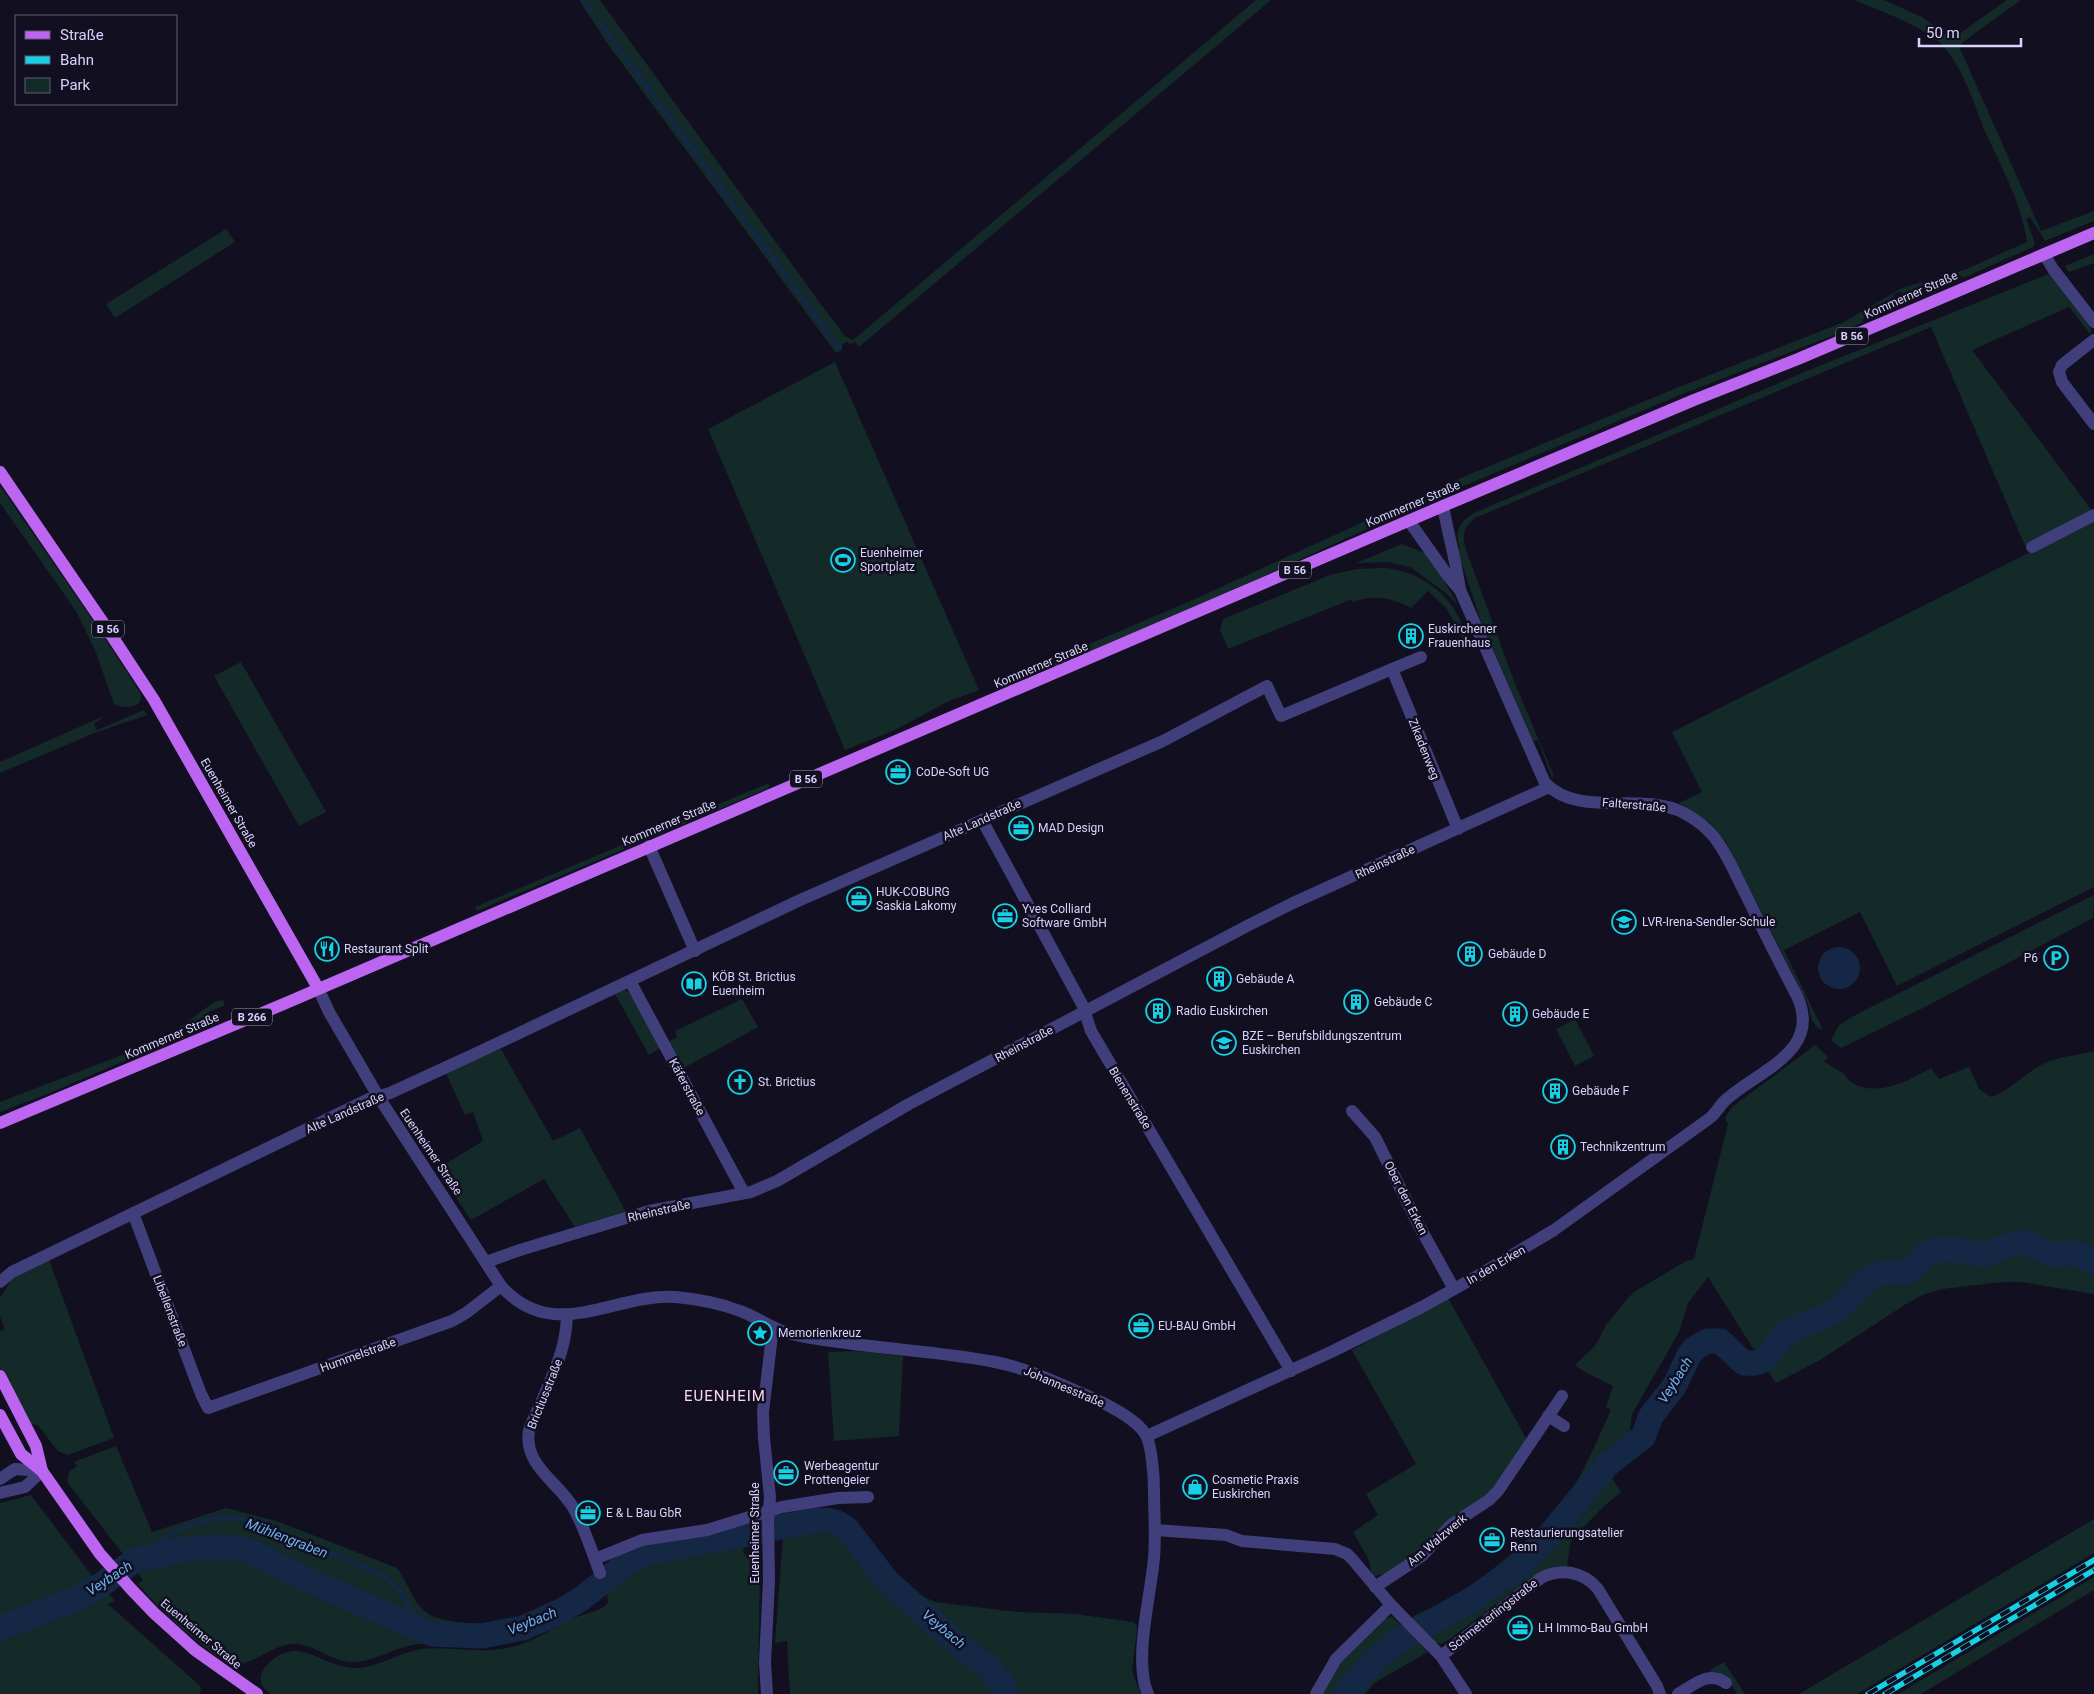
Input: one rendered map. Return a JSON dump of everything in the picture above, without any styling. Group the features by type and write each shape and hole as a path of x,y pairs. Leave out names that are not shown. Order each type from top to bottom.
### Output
{"main road":[{"name":"Kommerner Straße","path":"0,1123 1443,506 1694,400 1798,359 2094,233"},
{"name":"Euenheimer Straße","path":"0,472 149,693 318,988"},
{"name":"Euenheimer Straße","path":"0,1376 36,1446 42,1471"},
{"name":"Euenheimer Straße","path":"0,1415 21,1454 42,1471 100,1554 131,1589 154,1613 195,1650 257,1694"}],"street":[{"path":"2044,254 2053,269 2094,322"},
{"path":"2094,340 2066,361 2059,372 2062,382 2094,424"},
{"path":"1443,506 1460,590 1538,769 1549,787"},
{"path":"2032,547 2094,515"},
{"path":"1410,521 1448,576 1460,590"},
{"path":"1392,669 1421,657"},
{"name":"Alte Landstraße","path":"0,1282 12,1272 378,1096 478,1053 807,897 1163,741 1267,686 1281,716 1392,669"},
{"name":"Zikadenweg","path":"1392,669 1458,829"},
{"name":"Rheinstraße","path":"486,1262 649,1211 744,1193 790,1175 909,1104 1293,903 1549,787"},
{"name":"Falterstraße","path":"1549,787 1562,795 1576,800 1649,804 1667,807 1683,812 1705,828 1726,856 1797,996 1803,1014 1803,1031"},
{"name":"Bienenstraße","path":"982,820 1084,1012 1091,1031 1291,1371"},
{"path":"649,846 694,951"},
{"name":"Käferstraße","path":"630,981 744,1193"},
{"name":"Euenheimer Straße","path":"318,988 329,1012 378,1096 501,1286 516,1299 539,1311 567,1315 649,1298 676,1297 726,1306 774,1327 763,1412 769,1515 765,1663 767,1694"},
{"name":"In den Erken","path":"1147,1436 1291,1371 1454,1289 1540,1240 1710,1118 1727,1098 1789,1053 1803,1031"},
{"name":"Ober den Erken","path":"1352,1111 1375,1137 1416,1222 1454,1289"},
{"name":"Libellenstraße","path":"133,1213 201,1394 208,1408"},
{"name":"Hummelstraße","path":"208,1408 452,1320 466,1313 501,1286"},
{"name":"Brictiusstraße","path":"567,1315 565,1342 533,1420 529,1438 533,1456 538,1467 573,1506 600,1573"},
{"name":"Johannesstraße","path":"774,1327 787,1333 823,1340 995,1362 1023,1369 1100,1401 1138,1426 1147,1436"},
{"name":"Am Walzwerk","path":"1375,1587 1422,1556 1452,1525 1489,1500 1498,1491 1562,1396"},
{"path":"1548,1416 1564,1426"},
{"path":"1147,1436 1154,1474 1154,1555 1146,1619 1143,1665 1144,1680 1148,1694"},
{"path":"0,1479 15,1470 42,1471"},
{"path":"0,1493 25,1487 42,1471"},
{"path":"595,1559 642,1540 707,1530 823,1500 868,1498"},
{"path":"1154,1530 1226,1534 1242,1541 1334,1549 1347,1554 1391,1605 1441,1656 1466,1694"},
{"name":"Schmetterlingstraße","path":"1441,1656 1541,1578 1556,1573 1571,1573 1589,1581 1600,1592 1660,1694"},
{"path":"1316,1694 1336,1659 1391,1605"},
{"path":"1678,1694 1708,1677 1718,1678 1726,1683"}],"green space":[{"path":"579,0 600,0 823,307 845,336 853,340 1256,0 1271,0 859,347 855,342 850,344 846,342 842,345 842,350 836,353 607,43"},
{"path":"1854,0 1884,0 1922,17 1952,39 2007,0 2021,0 1959,46 2041,231 2094,211 2094,221 2045,241 2030,217 2026,219 2035,243 2033,247 1963,278 1962,276 1903,295 1900,291 1893,295 1895,299 1862,320 1863,322 1847,330 1680,395 1435,498 1246,584 1046,670 1043,666 1018,679 998,686 997,683 1186,603 1442,486 1669,391 1844,322 1902,288 1964,270 2027,242 2010,184 1984,129 1961,72 1948,52 1933,37 1923,31 1900,19"},
{"path":"226,229 235,242 115,318 106,304"},
{"path":"2094,254 2094,263 2069,272 2065,266"},
{"path":"2048,274 2092,330 2090,334 2069,307 1972,350 2093,512 2025,546 1931,327 1475,518 1466,527 1464,541 1467,552 1514,681 1554,776 1552,778 1538,740 1533,741 1482,624 1457,549 1460,548 1457,537 1462,523 1474,513 1807,371"},
{"name":"Euenheimer Sportplatz","path":"835,362 979,690 949,701 895,730 845,750 708,429"},
{"path":"0,486 136,686 141,696 140,702 134,706 125,707 114,704 95,650 76,611 0,503"},
{"path":"2094,520 2094,887 1897,986 1860,912 1784,950 1823,1030 1819,1028 1812,1020 1808,1004 1726,842 1709,822 1679,803 1702,792 1672,732"},
{"path":"1402,544 1425,553 1458,605 1446,593 1410,567 1388,562 1356,563"},
{"path":"1357,569 1395,569 1415,576 1441,593 1456,613 1471,644 1466,646 1447,609 1428,591 1411,608 1383,598 1368,598 1353,602 1352,599 1228,649 1220,630 1223,619 1330,575"},
{"path":"241,662 326,812 299,826 214,676"},
{"path":"144,710 147,715 97,732 0,773 0,762 104,716 94,724 97,730"},
{"path":"769,783 767,789 477,911 475,907"},
{"path":"2094,895 2093,918 1925,1007 1841,1048 1831,1040 1839,1025 1857,1014"},
{"path":"624,990 630,993 660,1048 649,1055 615,994"},
{"path":"742,999 758,1027 682,1069 668,1042 677,1037 675,1031"},
{"path":"223,1000 225,1005 207,1013 206,1016 167,1040 168,1042 50,1093 0,1112 0,1102 145,1046 179,1028 214,1002"},
{"path":"1575,1019 1594,1056 1575,1066 1556,1029"},
{"path":"1815,1045 1828,1057 1824,1061 1844,1074 1851,1082 1861,1087 1881,1088 1892,1086 1913,1078 1931,1068 1939,1079 1969,1067 1979,1089 1991,1097 2004,1091 2047,1062 2094,1051 2094,1259 2081,1251 2048,1248 2017,1236 1984,1247 1943,1243 1931,1244 1921,1249 1911,1267 1866,1274 1856,1281 1835,1304 1824,1312 1781,1329 1774,1337 1766,1353 1759,1358 1708,1277 1688,1303 1679,1332 1632,1414 1630,1431 1624,1442 1607,1454 1603,1464 1621,1492 1604,1506 1572,1539 1567,1567 1551,1568 1534,1576 1447,1641 1441,1644 1435,1642 1412,1617 1465,1589 1515,1551 1559,1506 1582,1472 1611,1410 1606,1407 1613,1386 1588,1374 1575,1365 1595,1346 1606,1325 1634,1292 1686,1261 1694,1259 1728,1124 1725,1118 1732,1107"},
{"path":"501,1049 553,1141 580,1128 626,1212 575,1227 544,1179 471,1220 437,1169 483,1141 473,1112 465,1115 446,1073"},
{"path":"2024,1248 2053,1258 2062,1259 2067,1263 2076,1258 2094,1266 2094,1294 2022,1282 2002,1282 1942,1289 1924,1294 1906,1304 1820,1360 1776,1383 1765,1367 1785,1341 1796,1334 1838,1317 1849,1308 1865,1287 1873,1281 1887,1278 1911,1277 1928,1260 1942,1254 1977,1260 1989,1260"},
{"path":"49,1260 114,1438 68,1455 58,1451 38,1425 31,1424 22,1413 0,1368 0,1331 5,1329 0,1317 0,1298 13,1277"},
{"path":"1448,1298 1527,1440 1491,1493 1421,1549 1385,1574 1374,1576 1371,1572 1369,1560 1353,1532 1378,1515 1366,1494 1416,1464 1352,1350"},
{"path":"856,1351 903,1356 899,1436 834,1441 828,1352"},
{"path":"116,1446 152,1532 226,1508 277,1521 397,1568 419,1605 430,1615 439,1618 456,1622 481,1624 506,1623 529,1617 566,1600 595,1579 596,1583 571,1601 531,1621 488,1633 488,1638 532,1626 558,1614 597,1591 600,1592 595,1601 587,1607 527,1636 501,1644 418,1644 369,1660 352,1662 336,1659 307,1646 291,1644 274,1649 244,1663 227,1664 180,1627 138,1584 143,1580 67,1482 69,1472 77,1466 74,1462"},
{"path":"31,1495 92,1576 115,1601 108,1604 201,1687 200,1694 0,1694 0,1503"},
{"path":"826,1511 841,1514 847,1518 888,1570 908,1589 935,1602 1017,1612 1075,1614 1133,1622 1137,1626 1137,1630 1132,1671 1141,1694 790,1694 787,1641 775,1643 783,1537 781,1535 776,1536 775,1518"},
{"path":"2094,1519 2094,1553 1857,1694 1799,1694"},
{"path":"761,1520 762,1541 759,1541 758,1545 744,1548 743,1552 746,1556 758,1555 760,1562 758,1694 271,1694 264,1688 261,1682 261,1676 268,1663 281,1654 288,1652 304,1652 338,1665 357,1668 373,1665 422,1649 491,1650 511,1647 605,1606 608,1603 607,1593 610,1592 609,1587 606,1586 604,1566 632,1548"},
{"path":"2094,1577 2094,1590 1921,1694 1898,1694"},
{"path":"1392,1617 1407,1630 1386,1644 1340,1694 1322,1694 1337,1664 1386,1618"},
{"path":"1413,1636 1428,1652 1374,1683 1365,1694 1349,1694 1378,1663"},
{"path":"1724,1662 1745,1694 1737,1694 1724,1675 1711,1673 1710,1670"}],"water":[{"path":"1843,947 1851,950 1857,956 1860,968 1857,980 1851,986 1835,989 1827,986 1821,980 1818,964 1821,956 1827,950"}],"waterway":[{"path":"584,0 590,10"},
{"path":"600,23 839,348"},
{"name":"Veybach","path":"1345,1694 1376,1659 1403,1638 1471,1600 1517,1568 1547,1538 1607,1465 1643,1437 1651,1416 1675,1385 1689,1355 1695,1348 1708,1341 1720,1341 1744,1363 1760,1362 1765,1359 1785,1334 1834,1312 1845,1304 1866,1280 1880,1274 1909,1272 1926,1254 1935,1250 1954,1249 1983,1255 2018,1242 2027,1243 2052,1255 2077,1253 2094,1262"},
{"name":"Mühlengraben","path":"135,1560 154,1545 184,1527 195,1523 219,1518 231,1518 257,1523 283,1532 385,1577 396,1587 405,1600 417,1628"},
{"name":"Veybach","path":"0,1628 81,1597 135,1560 192,1548 212,1547 250,1551 312,1582 432,1634 481,1636 523,1628 559,1612 581,1599 629,1561 650,1552 812,1521 827,1520 836,1522 848,1530 887,1581 950,1637 988,1667 1001,1682 1007,1694"}],"railway":[{"path":"1868,1694 2094,1560"},
{"path":"1885,1694 2094,1570"}],"place":[{"name":"Euenheimer Sportplatz","path":"843,560"},
{"name":"Euskirchener Frauenhaus","path":"1411,636"},
{"name":"CoDe-Soft UG","path":"898,772"},
{"name":"MAD Design","path":"1021,828"},
{"name":"HUK-COBURG Saskia Lakomy","path":"859,899"},
{"name":"Yves Colliard Software GmbH","path":"1005,916"},
{"name":"LVR-Irena-Sendler-Schule","path":"1624,922"},
{"name":"Restaurant Split","path":"327,949"},
{"name":"Gebäude D","path":"1470,954"},
{"name":"P6","path":"2056,958"},
{"name":"Gebäude A","path":"1219,979"},
{"name":"KÖB St. Brictius Euenheim","path":"694,984"},
{"name":"Gebäude C","path":"1356,1002"},
{"name":"Radio Euskirchen","path":"1158,1011"},
{"name":"Gebäude E","path":"1515,1014"},
{"name":"BZE – Berufsbildungszentrum Euskirchen","path":"1224,1043"},
{"name":"St. Brictius","path":"740,1082"},
{"name":"Gebäude F","path":"1555,1091"},
{"name":"Technikzentrum","path":"1563,1147"},
{"name":"EU-BAU GmbH","path":"1141,1326"},
{"name":"Memorienkreuz","path":"760,1333"},
{"name":"Werbeagentur Prottengeier","path":"786,1473"},
{"name":"Cosmetic Praxis Euskirchen","path":"1195,1487"},
{"name":"E & L Bau GbR","path":"588,1513"},
{"name":"Restaurierungsatelier Renn","path":"1492,1540"},
{"name":"LH Immo-Bau GmbH","path":"1520,1628"}],"district":[{"name":"EUENHEIM","path":"725,1396"}]}
